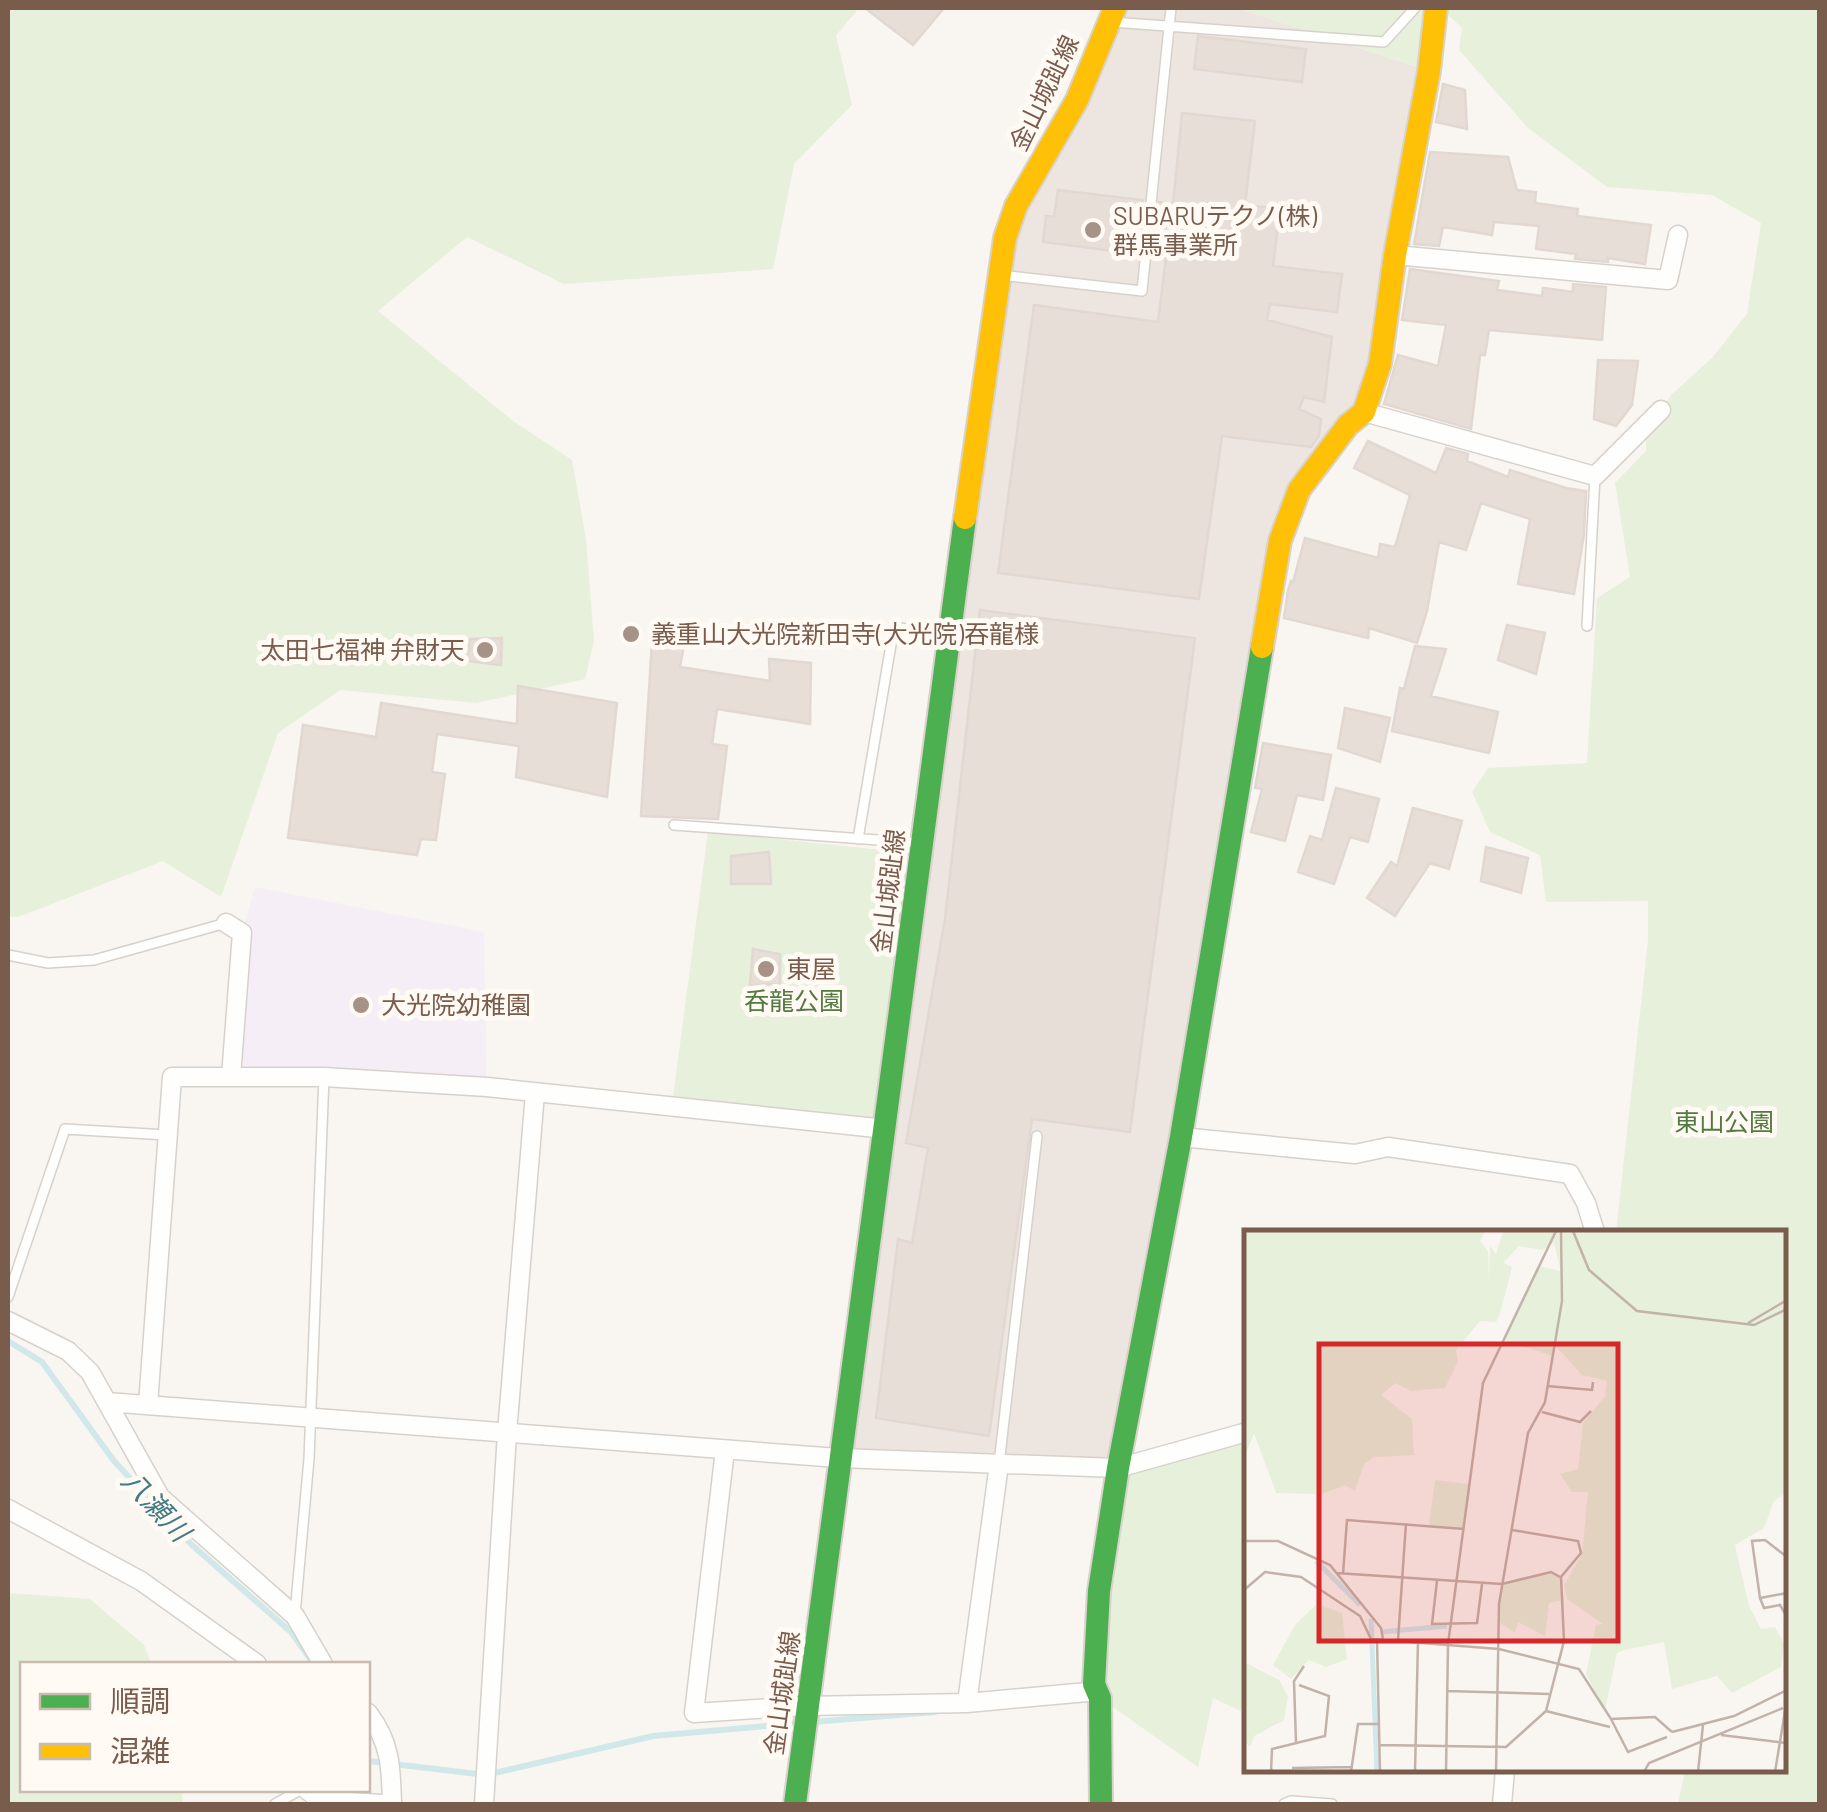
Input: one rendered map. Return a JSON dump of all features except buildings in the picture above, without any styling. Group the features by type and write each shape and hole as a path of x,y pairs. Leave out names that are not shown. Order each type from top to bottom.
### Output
{"street":[{"path":"1101,1804 1100,1698 1094,1684 1099,1591 1118,1468 1181,1137 1280,541 1299,490 1348,424 1364,412 1383,352 1436,8"},
{"name":"金山城趾線","path":"795,1804 998,275 1016,206 1077,100 1112,15"},
{"path":"1395,255 1668,280 1678,235"},
{"path":"1364,412 1595,476 1661,410"},
{"path":"226,923 242,933 231,1077"},
{"path":"148,1405 172,1077 324,1078 535,1093 886,1128"},
{"path":"484,1804 535,1093"},
{"path":"1181,1137 1355,1154 1388,1146 1570,1174 1595,1230"},
{"path":"8,1322 68,1351 90,1372 160,1497 295,1616 322,1662"},
{"path":"107,1402 842,1458 1118,1468 1244,1433"},
{"path":"725,1450 694,1713 966,1703 1098,1691"},
{"path":"966,1703 999,1464"},
{"path":"8,1509 141,1581 254,1662"},
{"path":"370,1716 382,1732 390,1761 392,1804"},
{"path":"1502,1804 1505,1772"},
{"path":"315,1797 381,1804"}],"lane":[{"path":"998,275 1142,291 1171,8"},
{"path":"1112,15 1171,26 1384,42 1415,8"},
{"path":"1587,626 1595,476"},
{"path":"858,839 894,627 948,636"},
{"path":"674,825 922,844"},
{"path":"8,956 48,963 94,960 226,923"},
{"path":"295,1616 311,1418 324,1078"},
{"path":"8,1298 65,1128 167,1135"},
{"path":"999,1464 1038,1136"},
{"path":"275,1804 315,1797"},
{"path":"1284,1804 1332,1804"}],"shaded area":[{"path":"1113,8 1237,8 1429,71 1380,364 1299,490 1118,1468 842,1458 1005,238"},
{"name":"大光院幼稚園","path":"255,887 484,932 487,1087 231,1077 242,933"}],"green space":[{"path":"8,8 859,8 836,35 852,105 794,164 773,269 564,284 467,237 378,311 513,421 572,460 586,539 594,641 585,679 476,703 340,690 278,733 221,897 163,861 18,917 8,917"},
{"path":"1237,8 1436,8 1429,71"},
{"name":"東山公園","path":"1441,8 1819,8 1819,1804 1678,1804 1685,1772 1787,1772 1787,1230 1616,1230 1648,940 1648,901 1546,902 1540,855 1490,832 1472,792 1488,768 1587,763 1597,598 1630,577 1615,483 1646,451 1646,429 1671,395 1712,358 1747,314 1761,223 1712,195 1607,187 1528,128 1459,50 1462,28"},
{"name":"呑龍公園","path":"708,832 920,854 886,1129 672,1105"},
{"path":"1244,1434 1244,1713 1213,1698 1198,1767 1100,1698 1118,1468"},
{"path":"8,1593 90,1599 144,1645 150,1662 20,1662 20,1792 182,1792 183,1804 8,1804"}],"waterway":[{"name":"八瀬川","path":"8,1341 42,1362 114,1461 192,1545 291,1632 311,1660"},
{"path":"813,1722 935,1712"},
{"path":"370,1761 486,1775 653,1736 800,1723"}],"traffic: fast":[{"path":"795,1804 965,518"},
{"path":"1101,1804 1100,1698 1094,1684 1099,1591 1118,1468 1181,1137 1262,647"}],"traffic: slow":[{"path":"965,518 1005,238 1016,206 1077,100 1115,8"},
{"path":"1262,647 1280,541 1299,490 1348,425 1364,412 1380,364 1436,8"}],"place":[{"name":"SUBARUテクノ(株) 群馬事業所","path":"1093,230"},
{"name":"義重山大光院新田寺(大光院)吞龍様","path":"631,634"},
{"name":"太田七福神 弁財天","path":"485,650"},
{"name":"東屋","path":"766,969"},
{"name":"大光院幼稚園","path":"361,1005"}]}
